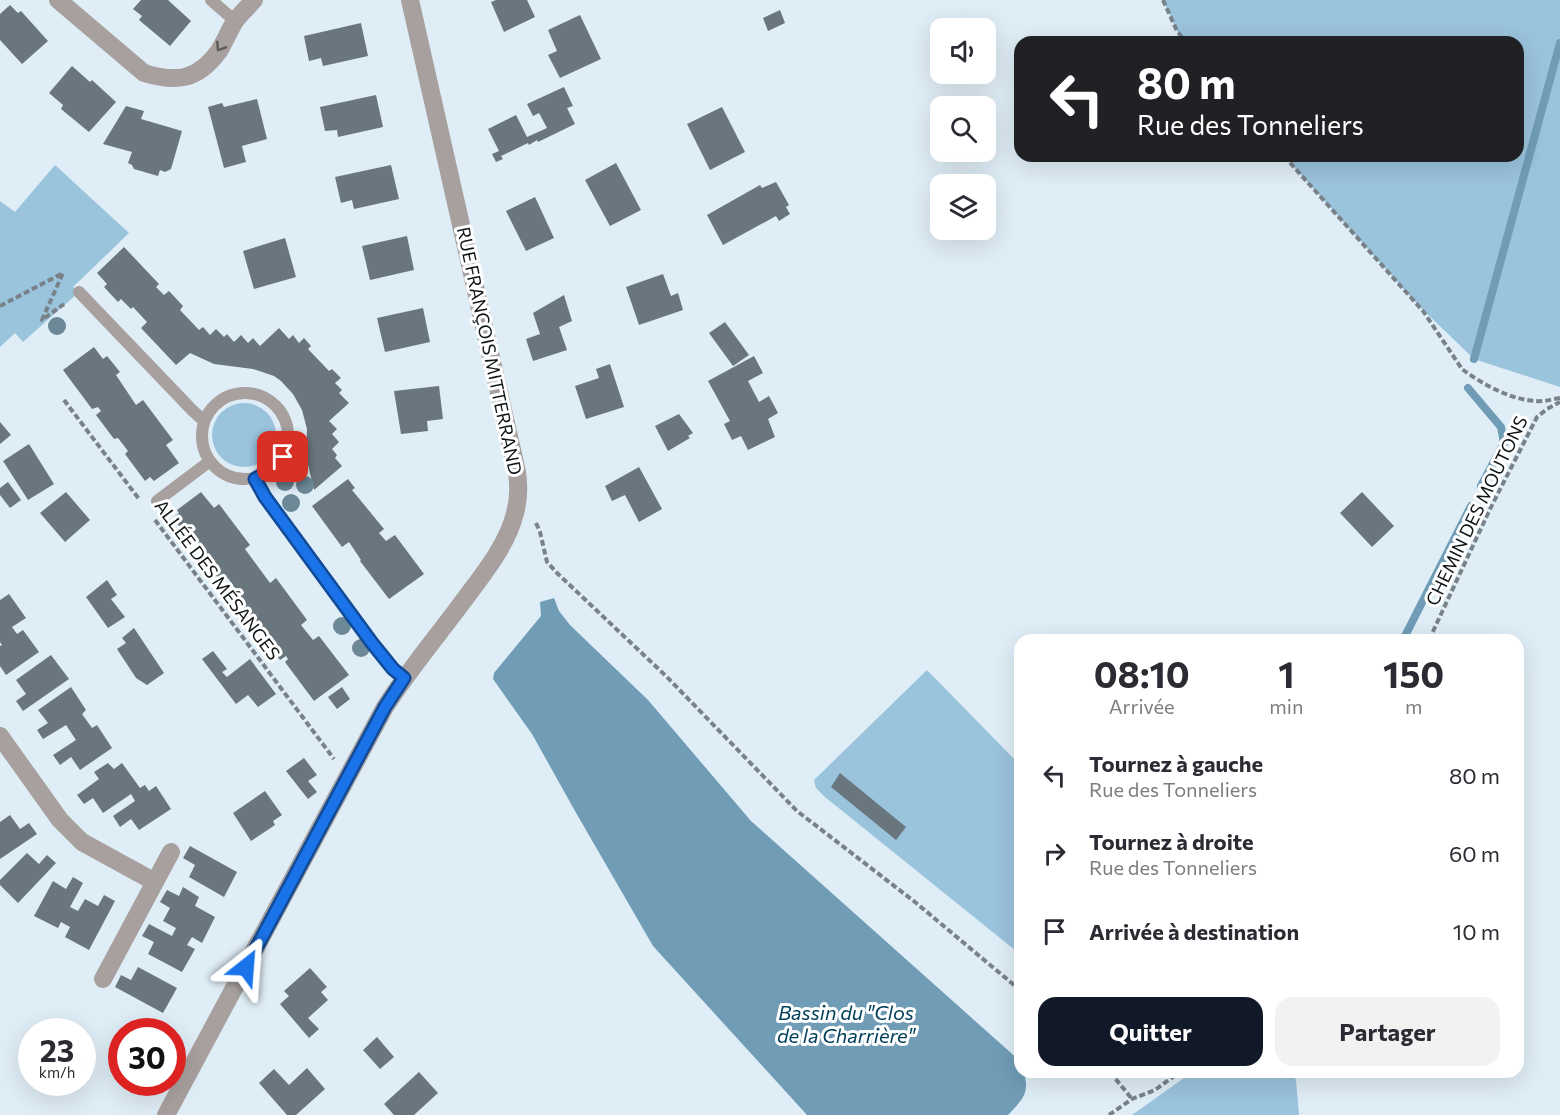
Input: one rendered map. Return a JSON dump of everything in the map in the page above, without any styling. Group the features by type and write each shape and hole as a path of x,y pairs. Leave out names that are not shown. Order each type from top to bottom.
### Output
{"street":[{"path":"58,0 144,73 162,78 186,77 198,73 219,50 235,21 254,0"},
{"name":"RUE FRANÇOIS MITTERRAND","path":"166,1115 385,707 496,555 515,515 519,491 518,472 410,0"},
{"path":"0,736 60,820 82,842 155,882"},
{"path":"103,979 171,852"}],"lane":[{"path":"211,0 235,21"},
{"path":"79,292 204,421"},
{"path":"249,392 262,396 275,404 286,422 288,443 283,457 274,468 255,479 233,478 220,471 203,449 204,421 216,404 235,393 249,392"},
{"path":"157,501 210,461"},
{"path":"255,479 265,497 372,643 393,669 404,678"}],"path":[{"path":"1163,0 1181,36"},
{"path":"1289,162 1423,311 1462,369 1511,396 1536,401 1560,400"},
{"path":"0,306 63,273 42,320 79,292"},
{"name":"ALLÉE DES MÉSANGES","path":"64,400 145,507"},
{"name":"CHEMIN DES MOUTONS","path":"1432,634 1490,509 1537,417 1560,400"},
{"path":"519,491 540,532 547,562 557,573 666,676 797,811 915,902 1014,985"},
{"name":"ALLÉE DES MÉSANGES","path":"152,517 348,777"},
{"path":"1115,1078 1132,1099"},
{"path":"1109,1115 1132,1099 1155,1090 1172,1078"}],"shaded area":[{"path":"1163,0 1560,0 1560,387 1474,359 1417,304 1289,162 1524,162 1524,36 1181,36"},
{"path":"55,165 129,233 73,287 79,292 23,342 15,333 0,347 0,201 15,212"},
{"path":"244,403 262,409 270,417 276,435 270,453 262,461 244,467 226,461 218,453 212,435 218,417 226,409"},
{"path":"927,670 1014,759 1014,949 825,797 816,788 814,780"},
{"path":"1184,1078 1296,1079 1299,1115 1132,1115"}],"water":[{"name":"Bassin du \"Clos de la Charrière\"","path":"554,598 559,611 570,625 648,700 751,821 1014,1056 1014,1078 1025,1078 1026,1086 1021,1101 1008,1115 807,1115 653,946 532,734 493,679 494,673 541,616 540,602"}],"building":[{"path":"141,0 168,0 191,21 170,46 139,20 142,16 133,9"},
{"path":"527,0 535,17 504,32 491,2"},
{"path":"10,5 18,13 21,11 48,41 22,64 0,40 0,14"},
{"path":"780,10 785,23 768,31 763,18"},
{"path":"580,15 601,59 560,78 548,55 557,51 548,30"},
{"path":"361,23 368,56 323,66 321,58 309,61 304,36"},
{"path":"72,66 90,82 92,80 116,102 89,132 61,109 63,105 49,93"},
{"path":"564,87 573,106 567,108 575,124 538,142 537,140 529,145 528,143 501,156 503,159 496,162 492,154 499,151 488,129 516,115 527,137 547,128 539,113 533,116 527,104"},
{"path":"376,95 383,127 338,137 337,130 325,131 320,107"},
{"path":"257,99 267,139 242,146 246,162 224,168 208,107 222,103 224,107"},
{"path":"126,106 144,111 141,119 182,131 171,169 165,172 160,170 158,176 134,169 128,163 132,152 103,144"},
{"path":"722,107 745,152 710,170 687,124"},
{"path":"616,163 641,210 610,226 585,180"},
{"path":"391,165 399,199 354,209 352,200 341,203 335,177"},
{"path":"776,182 789,205 786,207 790,214 779,221 776,216 723,245 707,215 760,185 762,188"},
{"path":"535,197 554,238 526,251 506,211"},
{"path":"407,236 414,270 370,280 362,246"},
{"path":"285,238 296,277 254,289 243,251"},
{"path":"124,247 159,284 156,287 164,295 169,291 183,306 180,310 199,330 203,327 210,335 216,329 224,337 227,334 234,342 241,335 248,343 253,338 260,346 279,328 289,339 293,335 299,343 304,338 311,346 308,349 329,371 332,369 341,378 335,383 342,390 339,393 349,403 329,421 337,429 332,434 339,442 332,449 337,455 335,458 342,466 314,490 306,456 307,429 302,410 293,394 274,376 253,369 214,364 190,353 176,365 141,328 147,322 133,307 131,309 121,299 118,302 104,287 107,284 97,273"},
{"path":"663,274 671,296 678,293 683,310 639,325 626,287"},
{"path":"564,295 572,321 559,327 567,350 533,361 526,339 540,334 533,313"},
{"path":"423,308 430,342 385,352 377,318"},
{"path":"725,322 749,355 733,366 709,333"},
{"path":"94,347 103,359 107,356 120,372 116,375 136,405 143,400 173,440 166,445 179,463 154,481 150,477 145,481 125,454 128,451 118,438 114,439 96,415 101,411 98,407 92,409 63,370"},
{"path":"754,356 763,373 748,381 759,402 769,396 778,413 768,419 775,437 748,450 741,436 732,440 724,424 730,421 708,381"},
{"path":"610,364 624,407 586,419 575,386 599,378 596,369"},
{"path":"439,386 443,419 427,421 428,431 401,434 394,391"},
{"path":"679,414 693,433 688,436 690,438 668,451 655,426"},
{"path":"0,422 11,435 0,444"},
{"path":"29,444 54,484 28,500 3,461"},
{"path":"639,467 662,509 639,522 625,495 612,501 605,486"},
{"path":"348,479 355,488 352,490 384,529 379,533 386,541 395,535 424,574 389,599 360,561 349,542 342,547 312,506"},
{"path":"8,482 21,500 10,508 0,495 0,488"},
{"path":"66,492 90,520 65,542 40,513"},
{"path":"201,492 214,508 219,504 250,545 245,549 270,583 276,578 307,620 301,625 313,640 319,636 349,675 314,701 285,662 288,659 286,656 280,660 252,616 249,618 229,591 234,587 228,578 221,582 201,555 204,553 194,538 190,540 173,518 179,513 177,510"},
{"path":"1362,492 1394,526 1372,547 1340,513"},
{"path":"107,580 117,595 111,599 125,617 108,628 86,597"},
{"path":"9,594 26,618 12,627 17,634 23,630 39,652 6,675 0,666 0,646 2,645 0,642 0,600"},
{"path":"134,628 164,673 147,685 136,678 117,649 126,643 122,638"},
{"path":"213,651 227,669 222,672 227,677 250,659 276,694 258,707 248,695 236,704 202,659"},
{"path":"51,655 69,679 23,711 16,701 26,694 16,680"},
{"path":"71,687 86,710 82,714 92,728 97,725 112,748 80,770 71,757 60,765 53,755 76,740 66,725 43,739 37,730 48,723 38,710"},
{"path":"342,687 350,699 337,709 328,697"},
{"path":"304,758 317,775 308,781 317,792 308,799 286,771"},
{"path":"108,763 114,769 122,763 140,788 145,785 149,791 156,786 171,809 139,830 131,819 120,827 113,816 135,801 131,794 103,813 93,798 84,804 77,795 99,779 94,772"},
{"path":"840,773 906,827 896,840 831,787"},
{"path":"265,791 282,815 273,821 275,825 251,841 233,813"},
{"path":"10,815 20,829 29,823 37,834 0,859 0,822"},
{"path":"190,846 237,872 224,897 189,877 195,865 183,858"},
{"path":"27,853 39,864 47,855 56,863 18,903 0,885 0,880"},
{"path":"73,877 83,883 70,907 78,911 85,899 98,906 104,895 115,901 89,950 65,937 70,927 61,922 58,928 34,916 53,881 66,889"},
{"path":"183,887 199,897 195,906 215,917 202,943 192,937 187,945 195,949 182,972 148,954 154,942 142,936 149,924 172,936 176,928 163,921 170,908 160,902 167,890 179,896"},
{"path":"138,967 177,988 163,1013 115,987 121,975 131,980"},
{"path":"310,968 327,987 321,992 328,1000 308,1018 319,1029 309,1038 280,1004 289,996 284,991"},
{"path":"377,1037 394,1057 380,1069 363,1050"},
{"path":"307,1068 325,1089 296,1115 287,1115 259,1083 274,1069 289,1085"},
{"path":"419,1072 438,1093 414,1115 394,1115 384,1104"}],"waterway":[{"path":"1474,359 1560,43"},
{"path":"1468,388 1501,427 1504,443 1481,486"},
{"path":"1406,634 1471,506"}],"route":[{"path":"246,967 385,707 404,678 393,669 372,643 265,497 255,479 274,468 283,457"}]}
